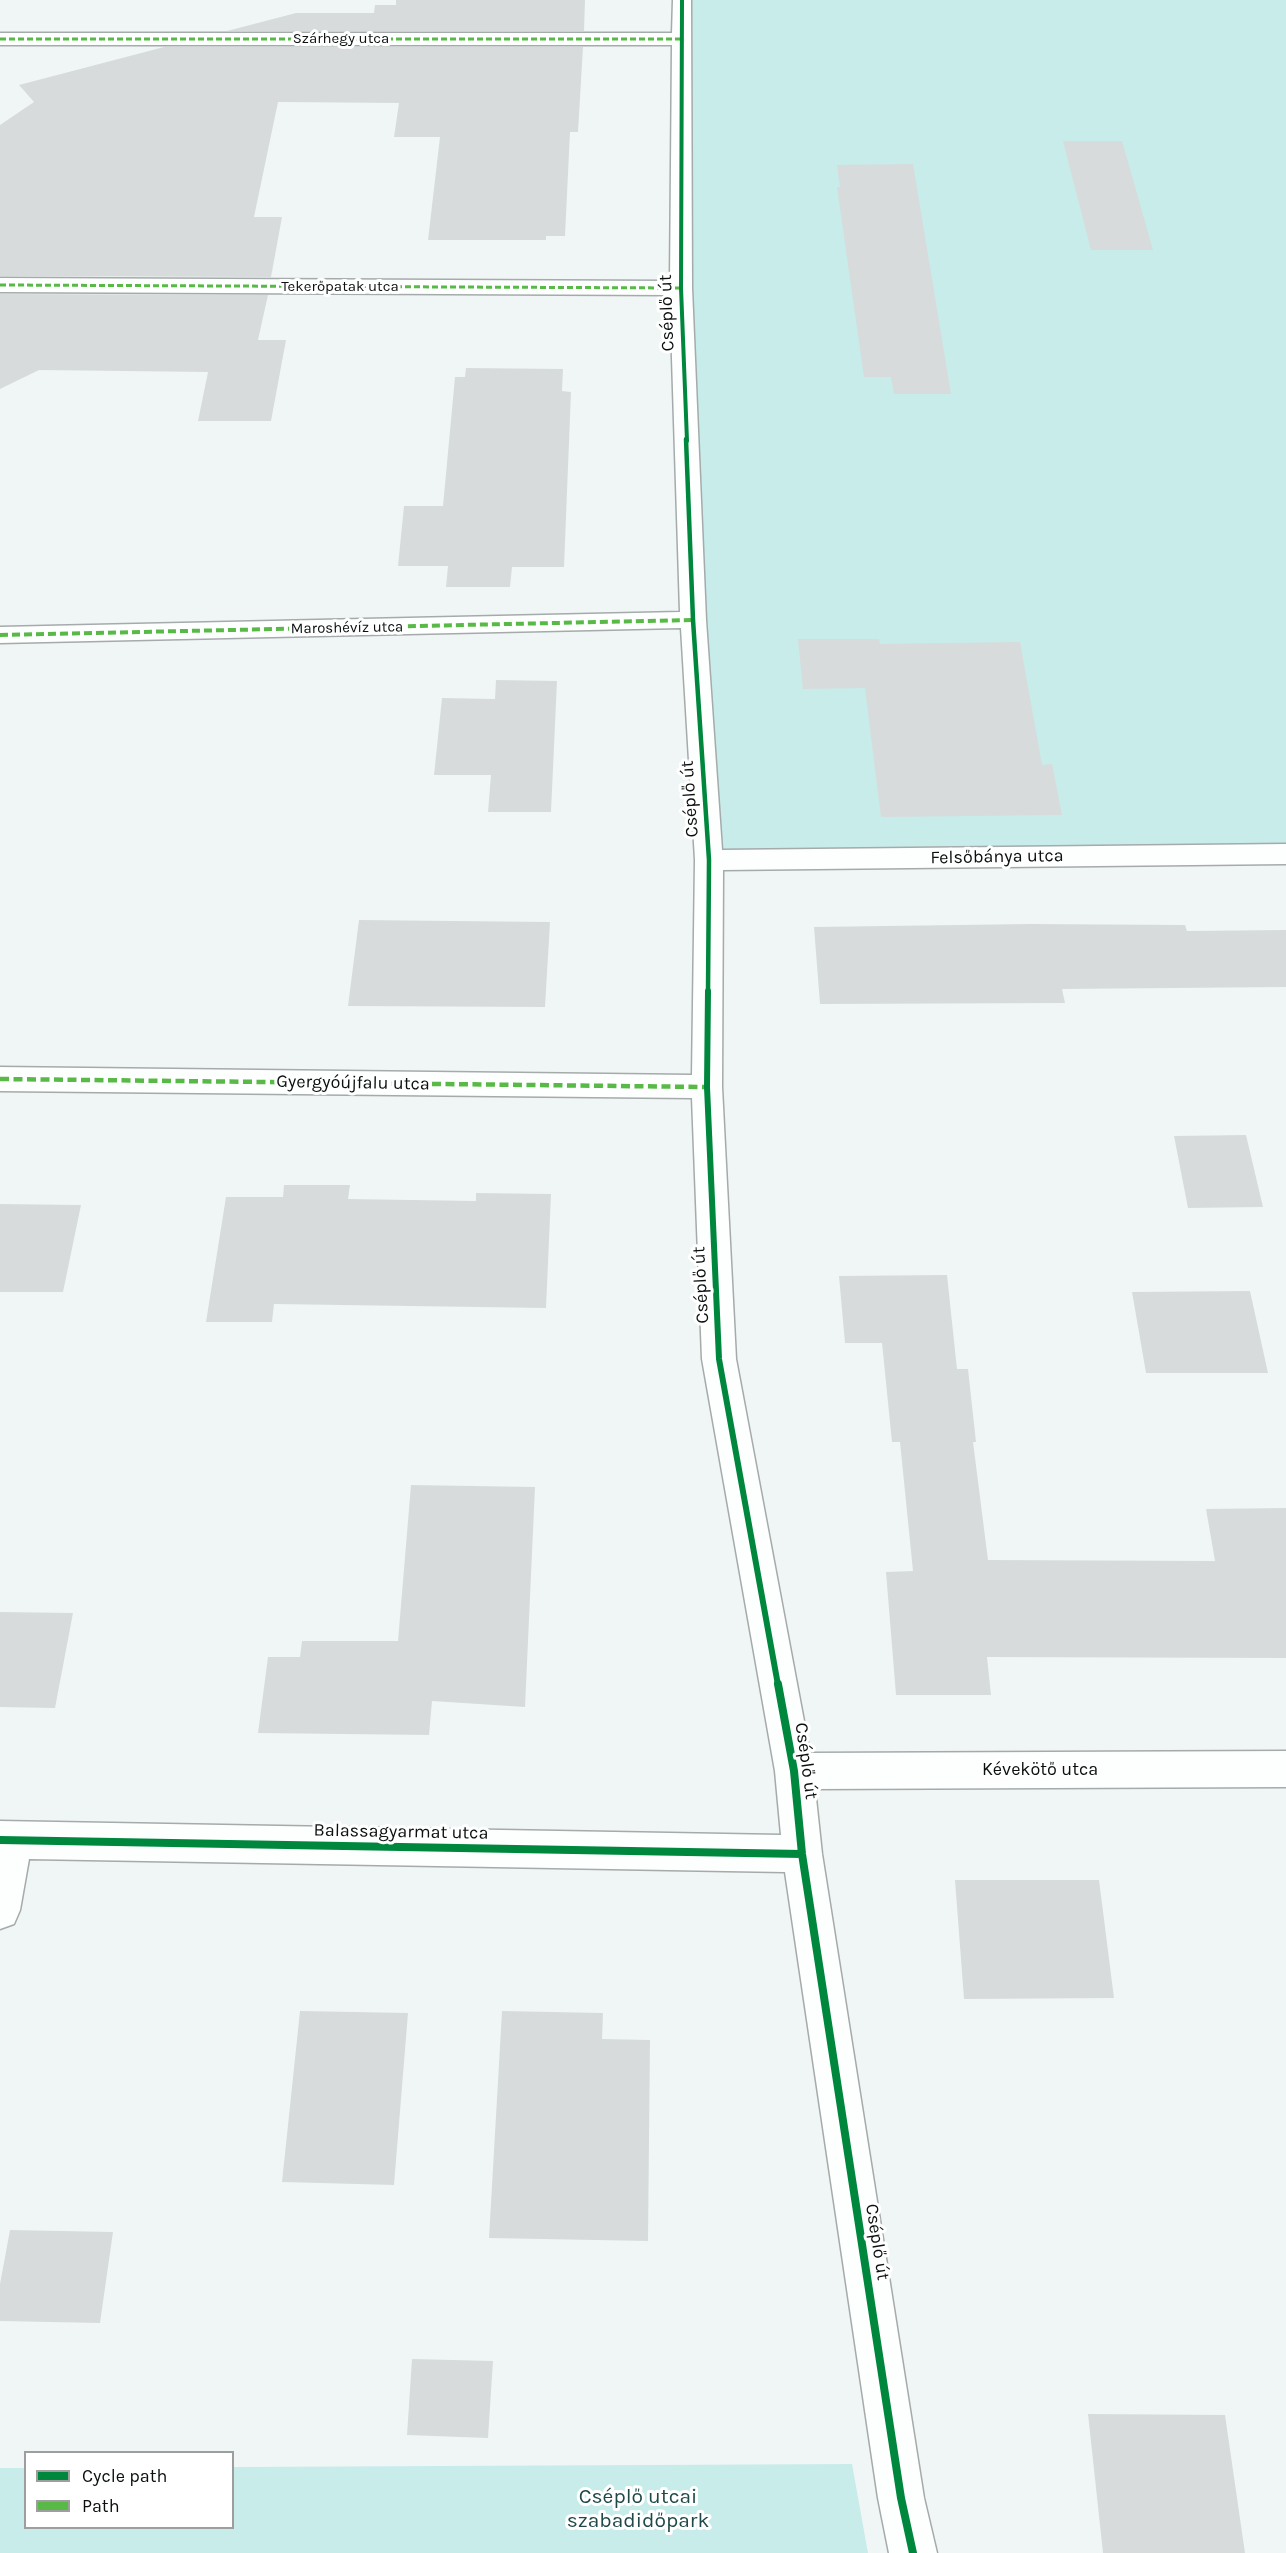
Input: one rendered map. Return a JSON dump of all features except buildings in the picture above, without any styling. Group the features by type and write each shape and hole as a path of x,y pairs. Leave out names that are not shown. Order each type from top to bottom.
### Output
{"street":[{"name":"Cséplő út","path":"682,0 681,288 693,620 709,860 707,1087 719,1359 794,1771 802,1854 902,2498 913,2553"},
{"name":"Szárhegy utca","path":"0,39 682,39"},
{"name":"Tekerőpatak utca","path":"0,285 681,288"},
{"name":"Maroshévíz utca","path":"0,635 693,620"},
{"name":"Felsőbánya utca","path":"709,860 1286,854"},
{"name":"Gyergyóújfalu utca","path":"0,1079 707,1087"},
{"name":"Kévekötő utca","path":"794,1771 1286,1769"},
{"name":"Balassagyarmat utca","path":"6,1840 802,1854"},
{"path":"0,1910 6,1840"}],"green space":[{"path":"682,0 1286,0 1286,854 709,860"},
{"name":"Cséplő utcai szabadidőpark","path":"852,2464 868,2553 0,2553 0,2468 24,2468 24,2529 234,2529 234,2467"}],"marked path":[{"path":"0,39 682,39"},
{"path":"0,285 681,288"},
{"path":"0,635 693,620"},
{"path":"0,1079 707,1087"}],"cycle path":[{"path":"682,0 681,288 693,620 709,860 707,1087 719,1359 794,1771 802,1854 901,2498 913,2553"},
{"path":"0,1840 802,1854"}]}
